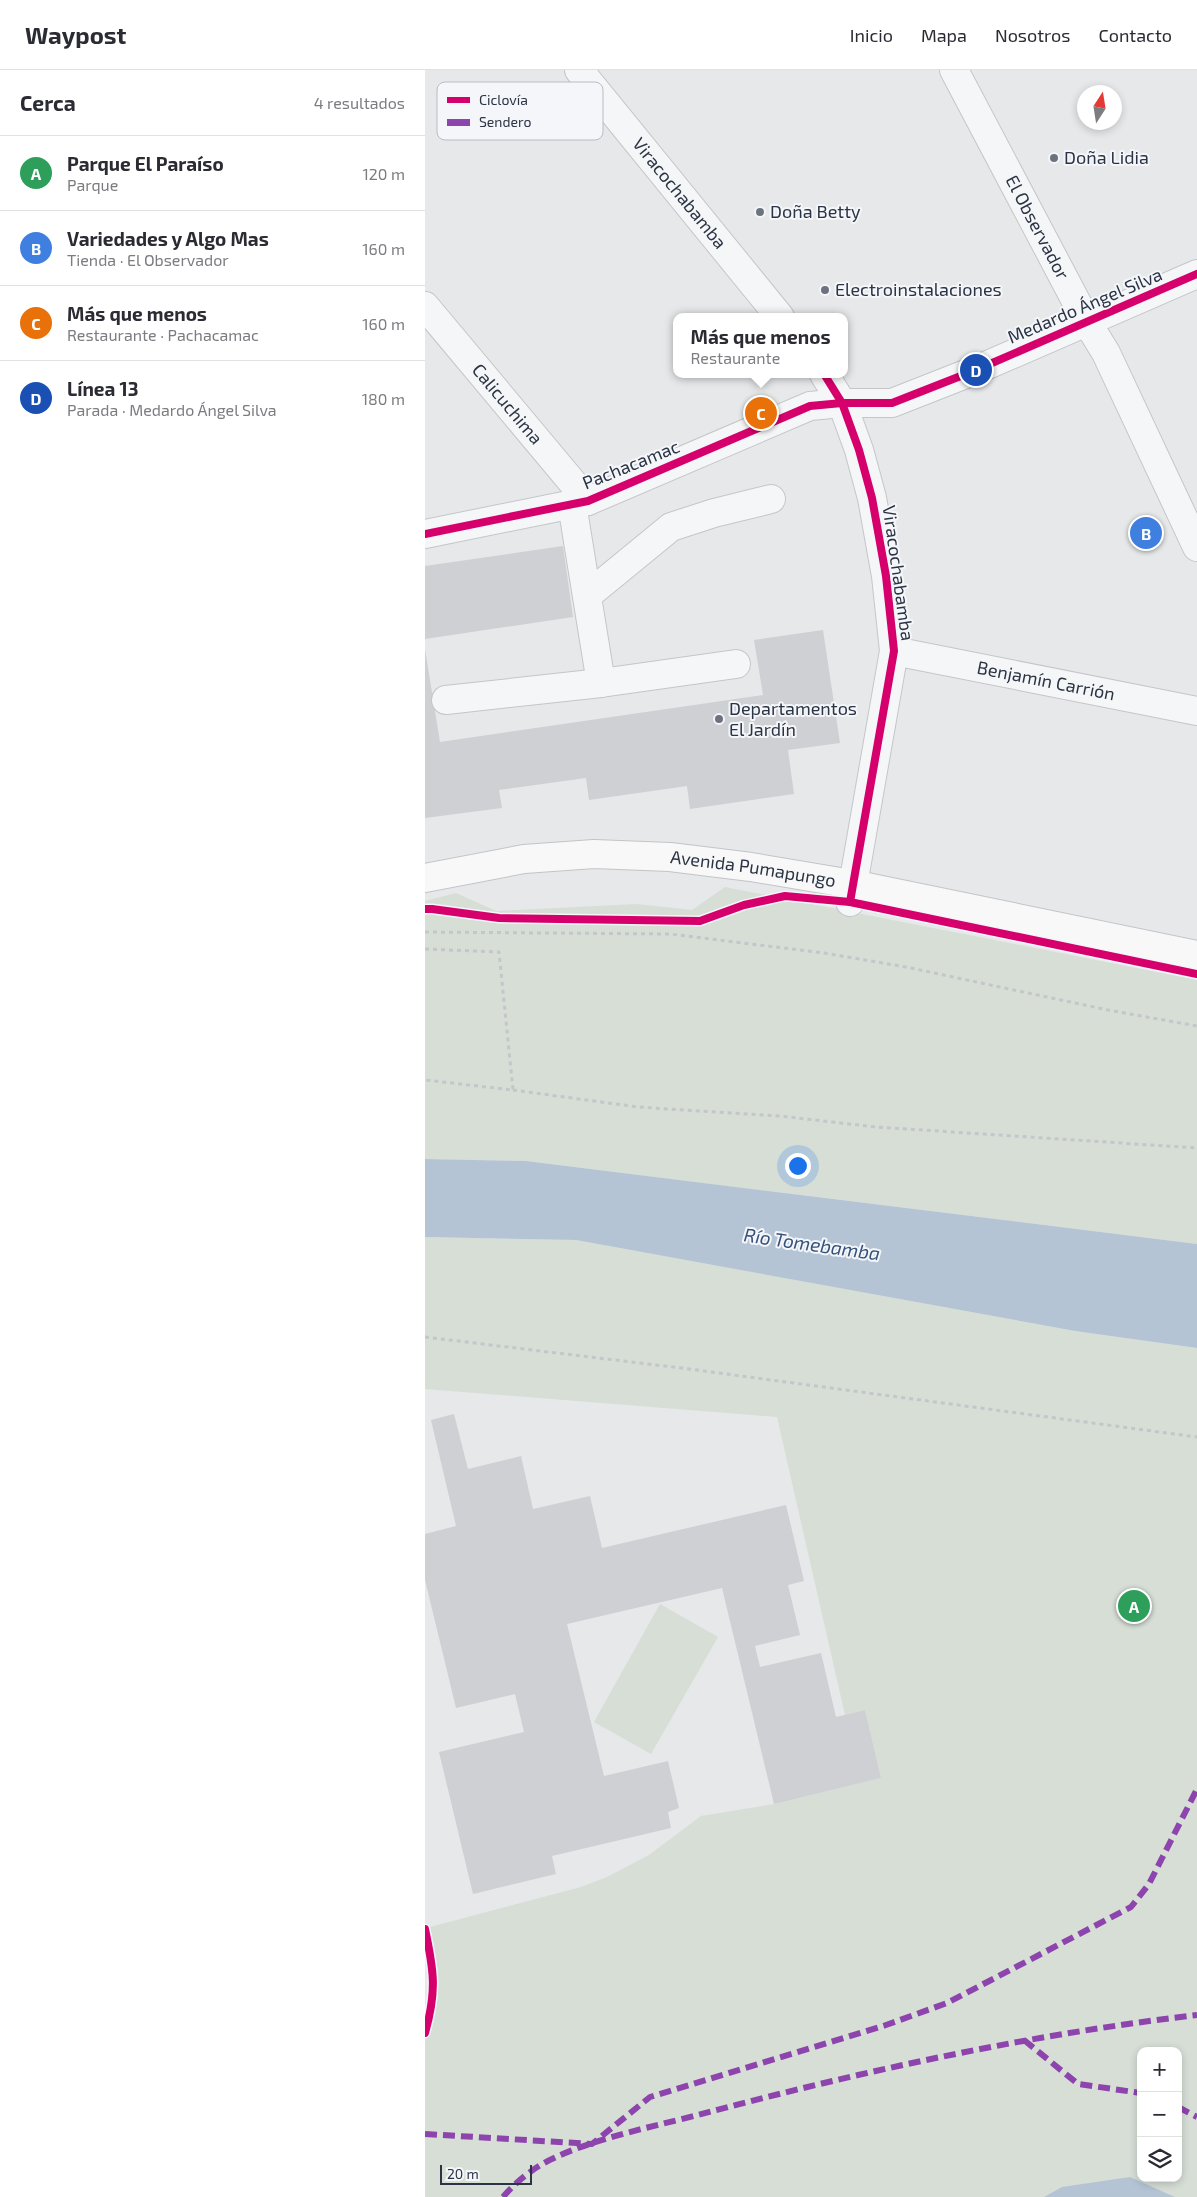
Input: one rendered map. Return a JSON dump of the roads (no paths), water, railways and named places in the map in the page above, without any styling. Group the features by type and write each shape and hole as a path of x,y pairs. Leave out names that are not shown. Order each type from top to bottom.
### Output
{"main road":[{"name":"Avenida Pumapungo","path":"425,878 524,859 594,854 669,857 751,867 851,893 1197,954"}],"street":[{"name":"Viracochabamba","path":"579,70 589,82"},
{"name":"El Observador","path":"954,70 1087,322 1106,353 1196,544"},
{"name":"Viracochabamba","path":"603,99 777,313"},
{"name":"Medardo Ángel Silva","path":"842,403 893,403 1197,274"},
{"name":"Calicuchima","path":"425,306 580,502"},
{"name":"Viracochabamba","path":"826,378 842,403 859,450 872,498 886,576 894,651 851,893"},
{"name":"Pachacamac","path":"425,534 580,502 810,406 842,403"},
{"path":"588,595 671,527 714,513 771,499"},
{"path":"580,502 588,595 601,683"},
{"name":"Benjamín Carrión","path":"894,651 1197,711"},
{"path":"446,700 601,683 736,664"}],"water":[{"name":"Río Tomebamba","path":"425,1159 526,1161 1197,1244 1197,1348 1075,1331 576,1240 425,1237"},
{"path":"1130,2177 1137,2180 1137,2182 1141,2182 1175,2197 1044,2197 1062,2187"}],"place":[{"name":"Doña Lidia","path":"1054,158"},
{"name":"Doña Betty","path":"760,212"},
{"name":"Electroinstalaciones","path":"825,290"},
{"name":"Línea 13","path":"976,370"},
{"name":"Más que menos","path":"761,413"},
{"name":"Variedades y Algo Mas","path":"1146,533"},
{"name":"Departamentos El Jardín","path":"719,719"},
{"name":"Parque El Paraíso","path":"1134,1606"}]}
